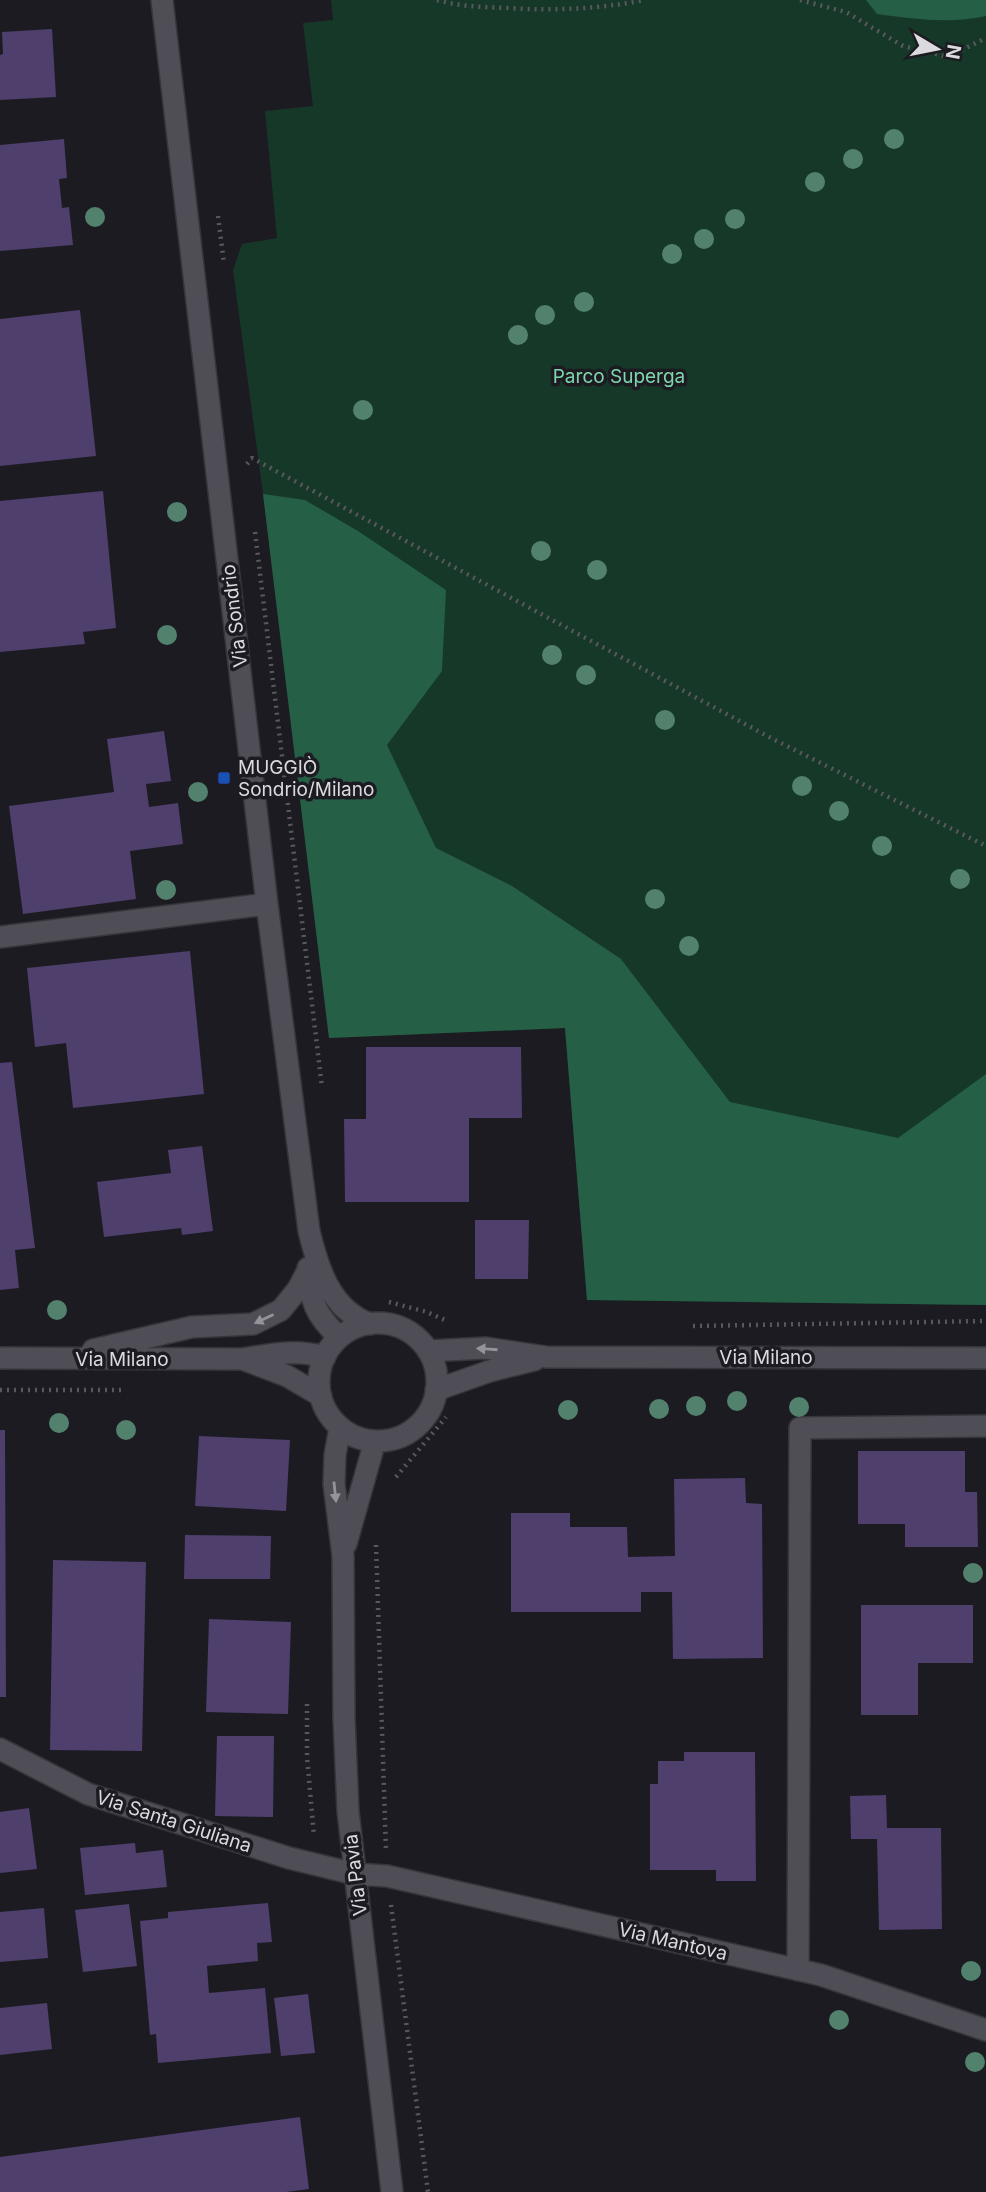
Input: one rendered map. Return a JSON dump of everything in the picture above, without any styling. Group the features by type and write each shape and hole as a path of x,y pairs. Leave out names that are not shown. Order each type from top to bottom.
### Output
{"street":[{"name":"Via Sondrio","path":"162,0 267,904 309,1231"},
{"path":"0,937 267,904"},
{"path":"309,1231 308,1269 312,1300 318,1315 339,1337"},
{"path":"309,1231 318,1262 333,1295 345,1311 370,1324"},
{"path":"57,1359 192,1327 253,1324 281,1310 298,1289 308,1269"},
{"path":"370,1324 397,1326 420,1340 428,1351 435,1370 436,1390 430,1408 419,1424 404,1435 375,1441 357,1437 340,1427 328,1413 321,1396 320,1372 325,1357 339,1337 354,1328 370,1324"},
{"path":"428,1351 486,1348 546,1357"},
{"path":"243,1359 283,1352 305,1352 325,1357"},
{"path":"436,1390 490,1371 546,1357"},
{"name":"Via Milano","path":"546,1357 986,1358"},
{"name":"Via Milano","path":"0,1358 243,1359"},
{"path":"243,1359 287,1376 321,1396"},
{"path":"798,1970 800,1428 986,1426"},
{"name":"Via Pavia","path":"340,1427 334,1484 343,1556 346,1777 392,2192"},
{"name":"Via Pavia","path":"343,1556 375,1441"},
{"name":"Via Santa Giuliana","path":"0,1749 88,1794 289,1858 355,1874"},
{"name":"Via Mantova","path":"355,1874 387,1875 821,1975 986,2030"}],"path":[{"path":"437,0 459,6 545,10 601,8 645,0"},
{"path":"800,0 846,12 903,46 948,57 986,38"},
{"path":"218,214 224,267"},
{"path":"245,451 247,464 252,458 771,738 986,846"},
{"path":"253,519 323,1092"},
{"path":"386,1301 427,1312 453,1324"},
{"path":"686,1326 986,1321"},
{"path":"392,1482 452,1410"},
{"path":"376,1543 387,1875 428,2192"},
{"path":"307,1704 310,1810 318,1865"}],"green space":[{"name":"Parco Superga","path":"331,0 986,0 986,1305 587,1300 565,1028 329,1038 233,270 242,244 277,238 265,111 313,106 303,23 333,20"},
{"path":"866,0 986,0 986,16 945,20 891,16 877,14"},
{"path":"263,494 305,500 358,531 446,590 442,671 387,745 436,848 512,886 621,959 730,1102 898,1138 986,1074 986,1305 587,1300 565,1028 329,1038"}],"building":[{"path":"52,29 56,97 0,100 2,32"},
{"path":"64,139 67,178 59,179 62,208 69,207 73,245 0,251 0,145"},
{"path":"80,310 96,456 0,466 0,319"},
{"path":"103,491 116,628 83,632 85,644 0,652 0,501"},
{"path":"164,731 171,781 146,784 149,807 178,803 183,844 130,851 136,899 23,914 9,806 114,792 107,739"},
{"path":"190,951 204,1094 73,1108 66,1043 35,1047 27,968"},
{"path":"366,1047 521,1047 522,1118 469,1118 469,1202 345,1202 344,1119 366,1119"},
{"path":"12,1062 35,1248 15,1250 19,1288 0,1290 0,1063"},
{"path":"202,1146 213,1231 182,1235 181,1228 104,1237 97,1182 171,1173 168,1150"},
{"path":"475,1220 529,1220 528,1279 475,1279"},
{"path":"0,1430 5,1430 6,1697 0,1697"},
{"path":"199,1436 290,1440 286,1511 195,1506"},
{"path":"858,1451 965,1451 965,1492 977,1492 978,1547 905,1547 905,1524 858,1524"},
{"path":"745,1478 746,1503 762,1504 763,1658 673,1659 672,1592 641,1592 641,1612 511,1612 511,1513 570,1513 570,1527 627,1527 628,1557 675,1556 674,1479"},
{"path":"185,1535 271,1536 270,1579 184,1579"},
{"path":"53,1560 146,1562 142,1751 50,1750"},
{"path":"861,1605 973,1605 973,1663 918,1663 918,1715 861,1715"},
{"path":"209,1619 291,1622 288,1714 206,1712"},
{"path":"217,1736 274,1736 273,1817 215,1816"},
{"path":"684,1752 755,1752 756,1881 716,1881 716,1870 650,1870 650,1784 658,1784 658,1761 684,1761"},
{"path":"886,1795 887,1828 941,1828 942,1929 879,1930 877,1839 851,1839 850,1796"},
{"path":"29,1808 37,1869 0,1873 0,1812"},
{"path":"135,1843 136,1853 163,1850 167,1887 85,1895 80,1848"},
{"path":"268,1903 272,1942 257,1943 258,1961 207,1966 209,1993 265,1988 271,2053 158,2063 156,2034 150,2035 140,1921 168,1918 168,1912"},
{"path":"129,1904 137,1966 83,1972 75,1910"},
{"path":"44,1908 48,1958 0,1962 0,1912"},
{"path":"308,1994 315,2053 281,2056 274,1998"},
{"path":"47,2003 52,2049 0,2055 0,2008"},
{"path":"300,2117 309,2189 286,2192 0,2192 0,2157"}],"place":[{"name":"MUGGIÒ Sondrio/Milano","path":"224,778"}]}
